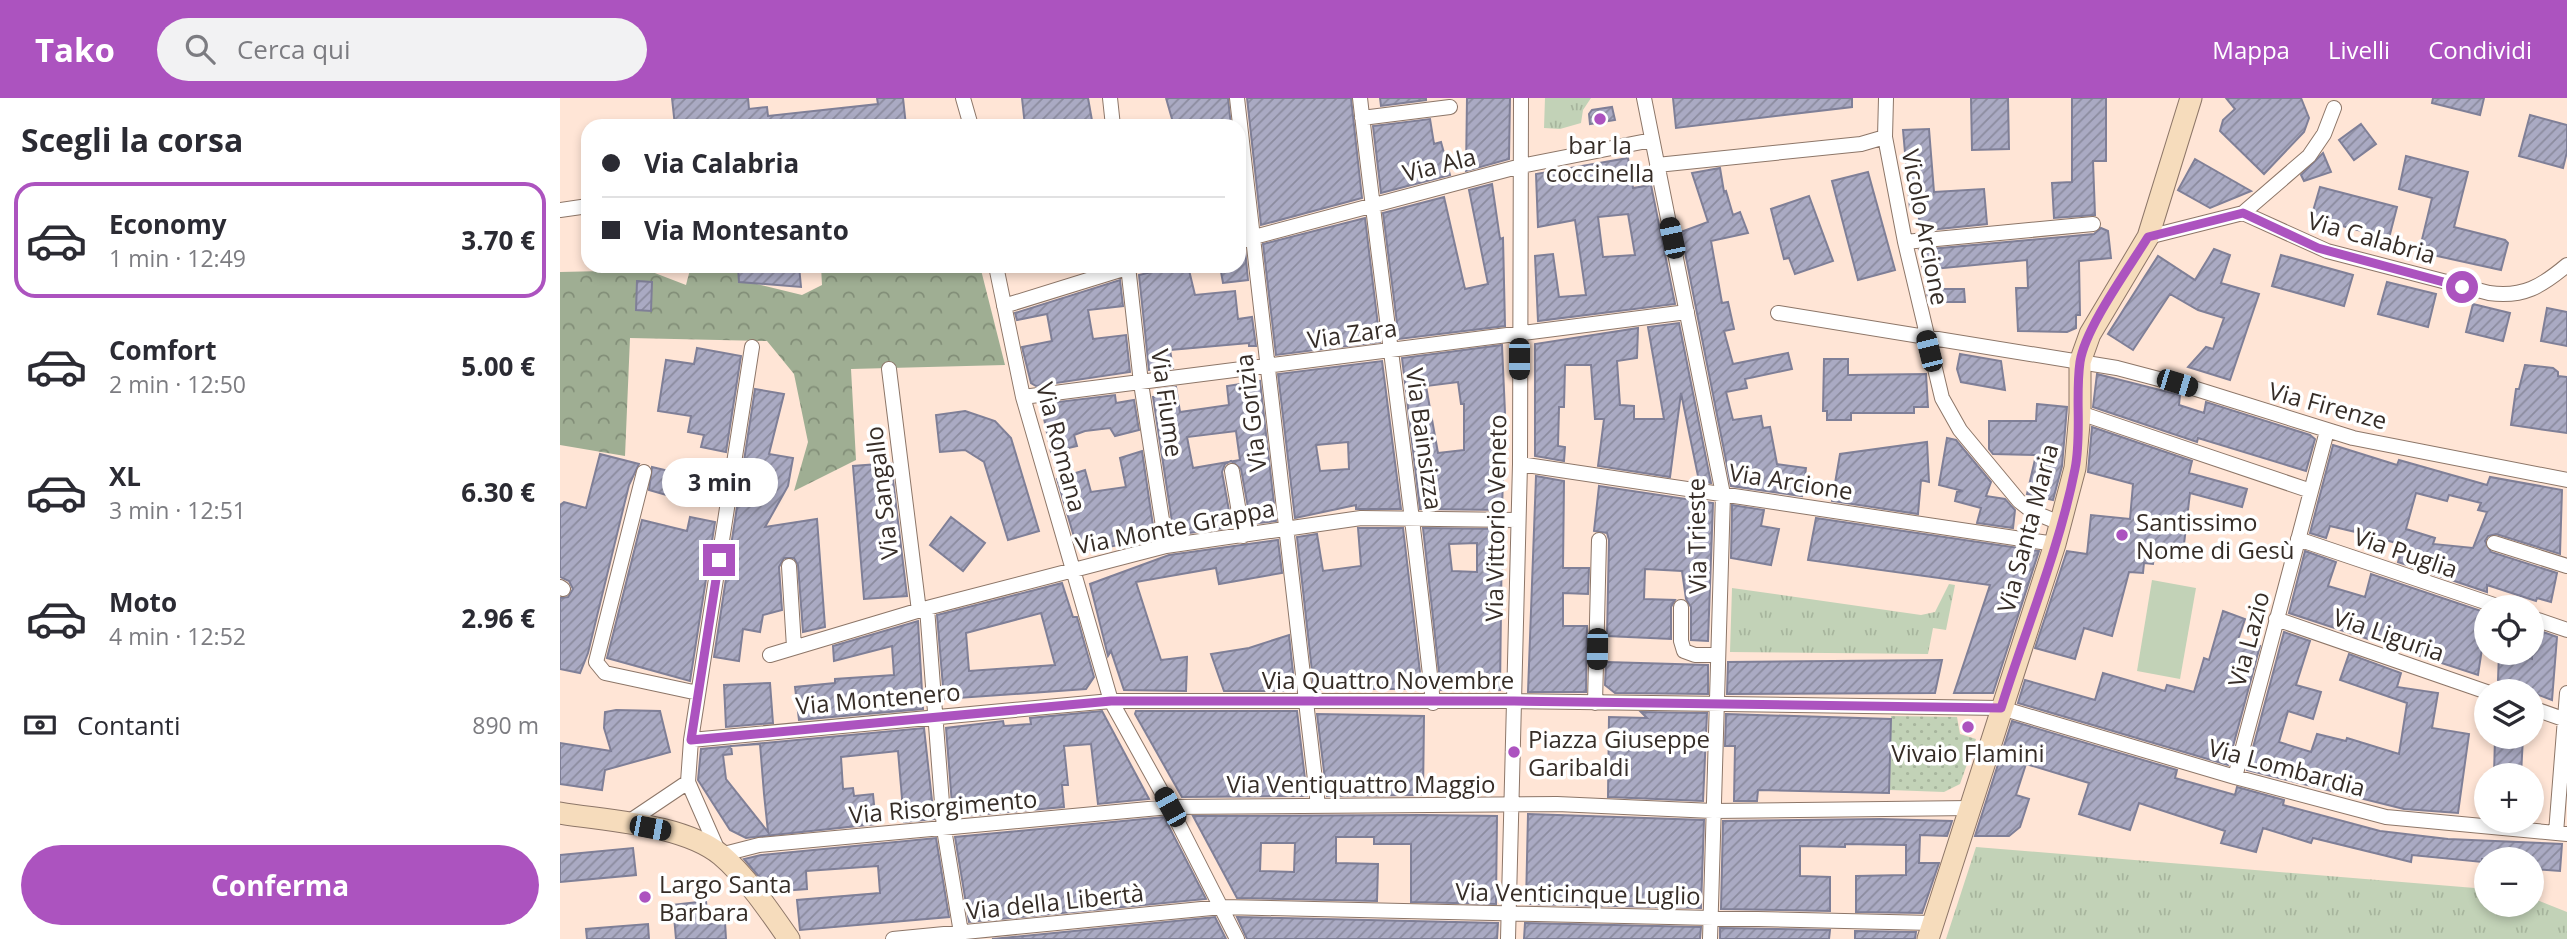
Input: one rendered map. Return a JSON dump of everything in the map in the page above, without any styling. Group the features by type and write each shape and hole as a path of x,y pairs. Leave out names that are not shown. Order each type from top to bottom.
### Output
{"main road":[{"name":"Via Santa Maria","path":"1931,931 2055,544 2075,468 2080,413 2080,362 2090,334 2148,237 2191,98"},
{"path":"560,813 673,833 720,855 789,939"}],"street":[{"path":"963,98 970,119"},
{"path":"972,119 973,98"},
{"path":"1110,98 1112,119"},
{"name":"Via Gorizia","path":"1237,98 1238,119"},
{"name":"Via Bainsizza","path":"1360,98 1389,351 1414,518 1433,703"},
{"name":"Via Vittorio Veneto","path":"1508,939 1520,464 1521,98"},
{"name":"Via Trieste","path":"1644,98 1723,494 1710,939"},
{"name":"Vicolo Arcione","path":"1886,98 1885,137 1905,242 1942,398 1959,430 2023,505 2060,523"},
{"path":"1362,118 1450,107"},
{"path":"2148,237 2243,213 2309,156 2323,134 2333,108"},
{"path":"1657,164 1861,144 1885,137"},
{"name":"Via Ala","path":"1246,239 1521,166 1652,140"},
{"path":"560,210 581,207"},
{"name":"Via Calabria","path":"2243,213 2318,248 2496,295 2529,292 2567,265"},
{"path":"1905,242 2093,225"},
{"name":"Via Gorizia","path":"1246,239 1267,367 1318,806"},
{"name":"Via Romana","path":"997,273 1023,397 1111,701 1170,807 1237,939"},
{"path":"1004,306 1108,273"},
{"name":"Via Fiume","path":"1131,273 1141,383 1166,546"},
{"name":"Via Zara","path":"1023,397 1687,312"},
{"name":"Via Firenze","path":"1778,313 2080,362 2177,383 2327,431 2567,480"},
{"path":"720,855 688,782 691,740 752,347"},
{"name":"Via Sangallo","path":"889,369 923,610 944,828 962,936"},
{"path":"2080,413 2311,491"},
{"name":"Via Lazio","path":"2235,777 2327,431"},
{"name":"Via Arcione","path":"1520,464 2055,544"},
{"name":"Via Monte Grappa","path":"1232,471 1242,536"},
{"path":"644,472 596,662 605,673 698,693"},
{"name":"Via Monte Grappa","path":"770,655 923,610 1166,546 1361,518 1517,520"},
{"name":"Via Puglia","path":"2298,539 2474,598"},
{"path":"1595,703 1600,540"},
{"path":"2494,543 2567,566"},
{"path":"789,566 794,647"},
{"name":"Via Trieste","path":"1681,607 1681,641 1685,651 1695,655 1718,655"},
{"name":"Via Liguria","path":"2276,619 2474,688"},
{"path":"2544,622 2567,630"},
{"path":"2562,833 2567,693"},
{"name":"Via Quattro Novembre","path":"1111,701 1514,701 2001,708"},
{"name":"Via Montenero","path":"691,740 935,715 1111,701"},
{"name":"Via Lombardia","path":"2001,708 2235,777 2386,817 2562,833"},
{"path":"2544,712 2566,720"},
{"path":"627,824 688,782"},
{"name":"Via Ventiquattro Maggio","path":"1170,807 1511,806 1713,811 1971,808"},
{"name":"Via Risorgimento","path":"720,855 759,845 1170,807"},
{"name":"Via Venticinque Luglio","path":"1222,907 1710,919 1931,931"},
{"name":"Via della Libertà","path":"893,939 962,936 1222,907"}],"green space":[{"path":"1545,98 1591,98 1583,110 1581,123 1560,129 1544,128"},
{"path":"560,272 655,273 686,285 689,273 741,273 741,280 802,295 822,285 821,273 982,273 1005,365 851,369 856,460 794,491 808,442 794,374 767,341 630,338 625,456 560,445"},
{"path":"2152,580 2196,588 2180,679 2137,671"},
{"path":"1949,584 1955,585 1946,630 1933,628 1928,654 1730,652 1732,588 1921,615 1935,612"},
{"path":"1891,716 1957,717 1960,734 1976,739 1960,784 1944,792 1890,790"},
{"path":"1976,847 2474,888 2474,917 2544,917 2544,903 2567,912 2567,939 1946,939"}],"building":[{"path":"672,98 748,98 749,109 767,107 768,116 878,104 877,98 903,98 905,119 674,119"},
{"path":"1022,98 1088,98 1092,119 1024,119"},
{"path":"1166,98 1228,98 1230,119 1172,119"},
{"path":"1247,98 1351,98 1362,198 1261,225"},
{"path":"1380,98 1426,98 1426,100 1381,106"},
{"path":"1467,98 1510,98 1509,159 1466,171"},
{"path":"1673,98 1852,98 1852,107 1676,128"},
{"path":"1971,98 2008,98 2009,149 1972,150"},
{"path":"2072,98 2106,98 2106,161 2093,161 2095,215 2054,218 2052,183 2072,182"},
{"path":"2226,98 2301,98 2309,118 2304,132 2264,174 2220,131 2223,120 2235,109"},
{"path":"2433,98 2484,98 2480,115 2432,103"},
{"path":"1612,107 1615,120 1590,124 1589,114 1592,110"},
{"path":"2530,115 2567,125 2567,152 2563,168 2519,156"},
{"path":"1430,119 1434,144 1441,142 1450,175 1381,193 1373,126"},
{"path":"2361,124 2376,144 2354,160 2339,140"},
{"path":"1929,129 1934,192 1984,189 1987,224 1920,231 1918,208 1910,209 1903,130"},
{"path":"2323,153 2331,172 2304,181 2301,175"},
{"path":"2406,156 2468,172 2454,227 2505,240 2508,243 2501,270 2419,252 2432,198 2399,189"},
{"path":"1628,158 1633,188 1651,185 1675,304 1538,321 1535,256 1553,254 1559,297 1586,295 1575,220 1538,227 1536,174","holes":["1628,214 1635,255 1603,257 1598,217"]},
{"path":"2195,159 2251,191 2210,208 2178,190"},
{"path":"1720,168 1724,192 1726,191 1733,215 1740,212 1748,233 1711,241 1722,303 1728,302 1734,329 1724,331 1733,364 1788,353 1792,369 1745,379 1747,388 1726,392 1733,420 1761,416 1763,428 1770,427 1777,464 1806,468 1802,496 1731,486 1681,232 1708,222 1692,173"},
{"path":"1868,172 1895,270 1858,280 1832,181"},
{"path":"1492,184 1500,239 1503,238 1505,326 1399,339 1383,213 1444,197 1465,289 1488,284 1469,190"},
{"path":"2320,187 2397,207 2389,238 2311,218"},
{"path":"1809,196 1833,261 1795,274 1789,258 1784,259 1771,209"},
{"path":"1365,218 1380,342 1276,355 1263,244"},
{"path":"2101,228 2108,231 2111,258 2079,261 2080,315 2076,315 2076,328 2067,332 2018,331 2016,288 2028,288 2027,260 1923,270 1919,250 2094,234"},
{"path":"2214,249 2230,255 2221,283 2259,294 2230,380 2188,367 2206,347 2213,349 2224,318 2198,310 2170,294 2133,350 2108,334 2158,256 2195,280"},
{"path":"2281,255 2353,275 2344,306 2272,286"},
{"path":"1246,259 1248,280 1223,283 1221,273 1246,273"},
{"path":"738,273 800,273 801,287 739,282"},
{"path":"1190,273 1195,295 1235,291 1238,319 1252,317 1256,346 1249,346 1249,343 1170,350 1173,368 1149,370 1139,275"},
{"path":"1120,280 1123,306 1088,310 1093,339 1126,335 1130,372 1036,386 1031,383 1022,347 1052,341 1047,314 1017,320 1015,313"},
{"path":"637,281 652,282 651,311 636,310"},
{"path":"2387,282 2436,294 2428,327 2378,314"},
{"path":"1926,289 1964,289 1965,302 1929,302"},
{"path":"2473,304 2510,313 2503,341 2466,332"},
{"path":"2547,308 2567,312 2567,346 2541,341"},
{"path":"1679,323 1711,483 1699,481 1681,393 1670,477 1598,466 1604,419 1595,419 1591,365 1565,365 1564,407 1559,407 1558,446 1565,447 1564,461 1535,456 1535,344 1638,328 1637,358 1617,361 1620,405 1634,406 1634,419 1664,419 1648,327"},
{"path":"1502,345 1505,413 1502,510 1420,509 1402,358","holes":["1458,382 1461,404 1464,404 1464,450 1438,453 1426,386"]},
{"path":"697,348 741,356 726,452 701,447 704,435 688,432 691,416 658,411 666,360 694,364"},
{"path":"1960,354 2001,361 2005,390 1961,382 1957,369"},
{"path":"1824,359 1848,359 1848,375 1926,374 1928,407 1914,407 1914,413 1851,413 1851,420 1827,420 1827,411 1823,411"},
{"path":"1382,361 1401,509 1356,509 1356,505 1295,518 1278,374","holes":["1348,442 1349,469 1320,471 1316,445"]},
{"path":"2525,365 2553,368 2558,372 2558,376 2567,377 2567,433 2511,425 2516,389 2519,389"},
{"path":"2097,374 2180,395 2179,405 2204,413 2206,402 2310,435 2315,439 2306,471 2198,438 2197,442 2093,407"},
{"path":"1260,381 1276,521 1251,524 1241,469 1232,461 1240,460 1236,431 1187,437 1193,468 1229,462 1225,464 1222,472 1232,527 1174,535 1153,397 1157,397 1156,390 1176,387 1180,412 1229,405 1227,386"},
{"path":"755,389 784,394 769,454 793,458 788,486 765,527 817,519 825,627 803,632 798,565 794,558 784,558 779,567 782,610 763,615 760,632 743,629 739,661 714,657"},
{"path":"1115,395 1116,403 1134,400 1139,430 1115,436 1110,428 1085,431 1074,435 1077,446 1051,452 1041,404"},
{"path":"2037,404 2067,407 2062,466 2053,500 2027,494 2036,455 1993,454 1989,449 1989,421 2036,421"},
{"path":"965,411 995,421 1011,438 1039,531 1008,540 984,462 965,450 940,452 936,415"},
{"path":"2092,427 2192,461 2189,473 2247,489 2242,507 2190,493 2182,561 2154,557 2153,564 2144,563 2143,573 2129,572 2112,636 2084,628 2075,659 2035,648 2067,551 2087,554 2091,515 2130,519 2133,484 2088,472"},
{"path":"1947,438 1956,440 1991,482 1986,496 2005,499 2015,510 2013,528 1977,523 1981,508 1955,501 1957,492 1963,491 1939,485"},
{"path":"1927,442 1929,482 1921,480 1918,514 1832,501 1840,454"},
{"path":"2333,445 2397,465 2399,460 2487,485 2490,477 2562,490 2560,554 2496,534 2488,536 2485,541 2491,552 2557,573 2551,602 2544,600 2544,595 2518,595 2487,585 2487,592 2398,562 2403,545 2368,535 2330,526 2326,538 2310,533","holes":["2416,493 2447,501 2449,495 2481,503 2478,510 2487,512 2473,548 2433,544 2435,538 2406,529"]},
{"path":"1142,451 1155,539 1084,551 1077,547 1057,479 1085,470 1091,492 1126,487 1120,458"},
{"path":"600,454 639,464 629,485 588,653 580,673 560,669 560,598 568,597 573,589 569,581 560,577 560,505 564,502 586,508"},
{"path":"891,463 907,596 864,599 853,466"},
{"path":"652,467 690,476 684,500 649,490"},
{"path":"1536,476 1564,481 1563,568 1589,568 1588,594 1563,593 1563,626 1587,626 1586,692 1528,692"},
{"path":"1599,486 1713,503 1708,641 1691,640 1691,607 1686,599 1682,571 1645,569 1644,599 1675,600 1671,607 1671,639 1607,636 1609,540 1607,533 1594,531"},
{"path":"1732,505 1764,510 1761,526 1779,529 1771,565 1731,558"},
{"path":"690,517 715,522 690,681 607,658 642,520 687,531"},
{"path":"951,517 985,543 963,571 930,545"},
{"path":"1816,518 2039,551 1993,693 1954,693 1990,585 1808,560"},
{"path":"1358,528 1403,528 1422,689 1314,689 1297,537 1317,534 1323,571 1361,566"},
{"path":"1423,528 1502,529 1500,690 1441,690","holes":["1477,543 1477,572 1452,571 1449,544"]},
{"path":"1278,540 1282,573 1219,584 1216,568 1136,582 1161,660 1187,657 1186,691 1124,690 1111,651 1108,656 1090,584 1169,555"},
{"path":"2305,551 2336,562 2328,586 2365,597 2371,574 2474,609 2474,665 2480,665 2478,675 2289,613"},
{"path":"1062,583 1073,617 1077,617 1094,677 1086,689 944,699 937,615","holes":["1041,613 1055,665 969,671 966,633"]},
{"path":"2223,611 2245,619 2238,640 2260,646 2228,765 2018,703 2025,680 2095,700 2103,673 2165,691 2167,685 2194,692 2204,658 2209,660"},
{"path":"918,621 923,709 799,720 795,687 835,683 835,679 894,675 892,646 834,661 833,646"},
{"path":"2284,632 2310,641 2296,685 2321,692 2313,719 2288,711 2279,742 2311,752 2317,734 2346,741 2347,738 2399,754 2407,703 2340,680 2349,654 2401,673 2397,687 2438,693 2432,728 2469,734 2458,813 2404,809 2247,770"},
{"path":"2544,632 2557,637 2552,700 2544,697 2544,679 2498,679 2499,665 2544,665"},
{"path":"1289,635 1295,691 1224,691 1211,654 1249,648"},
{"path":"1942,660 1935,693 1727,694 1728,662"},
{"path":"1606,662 1708,665 1708,694 1615,693 1605,685"},
{"path":"770,683 773,723 726,727 724,685"},
{"path":"660,711 670,752 605,770 602,790 560,784 560,743 611,751 604,728 605,712"},
{"path":"1102,711 1149,799 1098,804 1091,744 1064,746 1068,785 1062,785 1064,807 953,817 946,728 1003,721 1004,726 1031,724 1030,718"},
{"path":"1136,711 1297,711 1307,796 1182,797 1135,714"},
{"path":"1641,712 1707,713 1703,801 1608,797 1609,717 1647,718"},
{"path":"1317,714 1424,716 1423,795 1327,796"},
{"path":"1726,714 1891,719 1889,793 1758,790 1757,801 1734,801 1735,746 1725,746"},
{"path":"2012,721 2177,770 2175,778 2235,795 2237,787 2284,800 2283,805 2380,831 2448,839 2562,844 2560,871 2544,870 2544,847 2474,847 2474,861 2412,855 2411,862 2313,838 2311,843 2263,828 2256,852 2221,843 2225,831 2139,803 2130,830 2079,814 2089,783 2026,764 2016,795 2029,799 2020,827 2009,836 1975,836"},
{"path":"924,728 934,819 904,822 898,751 841,757 843,789 853,788 854,796 873,794 876,824 746,838 730,830 698,780 701,749 731,746 732,754 723,755 726,779 768,832 760,744 738,746"},
{"path":"2495,749 2522,749 2522,763 2494,763"},
{"path":"1528,814 1704,820 1701,908 1526,904"},
{"path":"1193,816 1497,816 1496,904 1411,902 1411,844 1374,844 1374,837 1336,837 1336,863 1378,864 1377,901 1237,898","holes":["1261,843 1295,843 1294,872 1260,871"]},
{"path":"1164,817 1206,899 969,922 955,837"},
{"path":"1723,821 1952,821 1947,836 1920,835 1919,863 1939,863 1922,913 1856,912 1856,876 1906,875 1906,845 1800,846 1800,876 1830,877 1830,911 1721,909"},
{"path":"936,838 949,917 800,930 797,900 880,893 878,866 806,871 807,889 782,891 782,883 766,885 744,859 761,855"},
{"path":"633,848 636,875 560,882 560,855"},
{"path":"706,901 708,924 725,922 726,939 676,939 673,905"},
{"path":"1215,917 1226,939 992,939"},
{"path":"1237,917 1498,923 1497,939 1247,939"},
{"path":"1525,923 1701,927 1700,939 1524,939"},
{"path":"648,924 649,939 587,939 586,929"},
{"path":"1720,928 1830,930 1829,939 1720,939"},
{"path":"1855,931 1916,932 1915,939 1855,939"}],"place":[{"name":"bar la coccinella","path":"1600,119"},
{"name":"Santissimo Nome di Gesù","path":"2122,535"},
{"name":"Vivaio Flamini","path":"1968,727"},
{"name":"Piazza Giuseppe Garibaldi","path":"1514,752"},
{"name":"Largo Santa Barbara","path":"645,897"}],"route":[{"path":"719,560 691,740 935,715 1111,701 1514,701 1558,704 2001,708 2055,544 2075,468 2080,413 2080,362 2090,334 2148,237 2243,213 2309,245 2462,287"}]}
